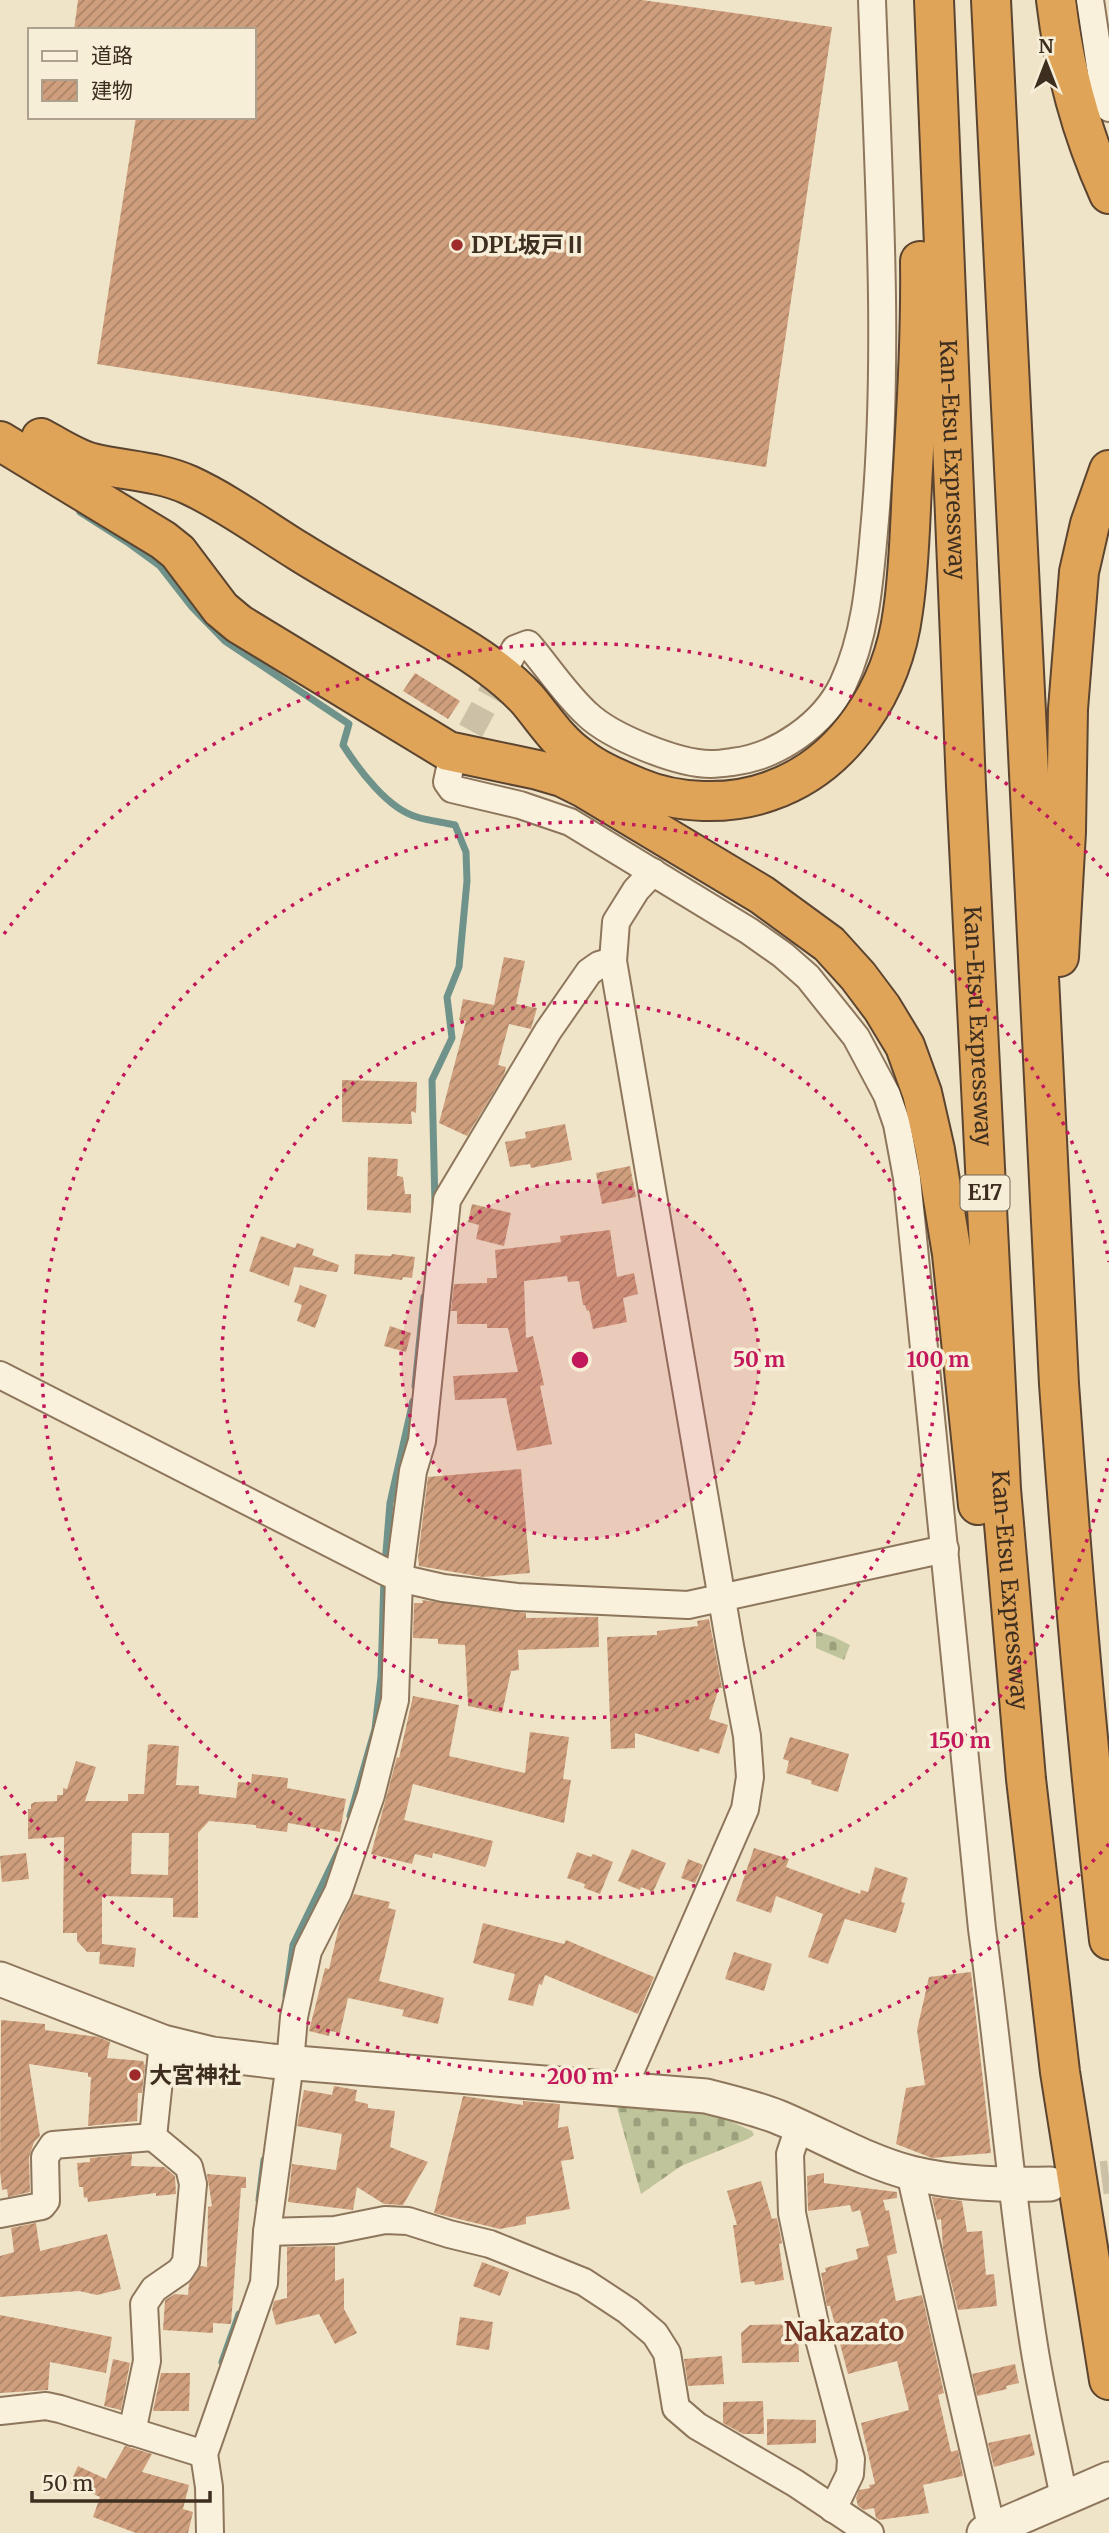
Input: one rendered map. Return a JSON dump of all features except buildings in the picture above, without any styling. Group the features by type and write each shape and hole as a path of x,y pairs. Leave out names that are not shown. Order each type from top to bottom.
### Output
{"highway":[{"path":"0,415 74,457 155,474 193,487 484,661 525,698 562,743 581,758 639,789 712,802 752,797 784,786 813,770 855,729 873,702 888,668 903,614 917,404 920,279 917,0"},
{"name":"Kan-Etsu Expressway","path":"933,0 966,786 1001,1489 1027,1779 1060,2072 1109,2380"},
{"path":"991,0 1049,1220 1072,1569 1093,1802 1109,1940"},
{"path":"1056,0 1060,37 1076,107 1091,154 1109,194"},
{"path":"0,441 163,540 178,552 221,609 263,640 448,751 538,770 562,777 583,788 762,895 829,944 858,976 905,1046 922,1093 935,1150 952,1254 991,1605 1009,1727 1027,1779"},
{"path":"1049,1220 1055,1034 1066,832 1069,695 1079,572 1090,524 1109,470"}],"street":[{"path":"508,662 515,649 528,643 587,714 614,733 645,748 709,764 746,761 778,748 805,730 827,708 842,686 854,656 868,593 880,457 881,324 872,0"},
{"path":"1090,0 1105,100 1109,108"},
{"path":"450,768 447,782 452,789 520,805 570,822 749,931 808,977 856,1037 887,1095 897,1124 907,1178 982,1929 1013,2185 1034,2347 1064,2498"},
{"path":"623,2088 745,1808 750,1777 747,1736 613,961 616,922 636,890 653,872"},
{"path":"210,2533 208,2443 264,2283 283,2062 308,1951 342,1880 371,1795 395,1700 391,1574 422,1441 447,1200 548,1031 589,972 599,964 613,961"},
{"path":"0,1374 391,1574 443,1588 531,1597 688,1605 945,1549"},
{"path":"0,1979 163,2042 212,2054 706,2096 741,2104 910,2173 957,2181 1013,2185 1050,2184"},
{"path":"153,2137 163,2042"},
{"path":"799,2127 790,2154 792,2213 815,2324 851,2459 850,2474 834,2508"},
{"path":"0,2214 42,2206 46,2201 45,2157 53,2145 153,2137 189,2167 193,2184 186,2262 180,2271 154,2289 144,2304 147,2361 132,2432"},
{"path":"910,2173 988,2531 1109,2479"},
{"path":"267,2232 335,2230 385,2220 408,2221 449,2235 490,2244 584,2282 628,2311 655,2334 667,2353 676,2408 697,2426 834,2508 870,2533"},
{"path":"0,2411 46,2406 132,2432 208,2443"}],"green space":[{"path":"816,1631 850,1645 844,1660 816,1648"},
{"path":"615,2101 705,2110 752,2131 754,2135 681,2166 641,2194"}],"waterway":[{"path":"80,512 160,566 192,607 225,641 349,724 343,745 366,777 395,806 426,820 455,825 466,852 467,881 459,967 447,997 452,1038 432,1080 435,1205"},
{"path":"415,1386 424,1297"},
{"path":"385,1565 390,1503 413,1401"},
{"path":"350,1816 375,1729 381,1677 384,1577"},
{"path":"286,1996 293,1945 340,1848"},
{"path":"259,2200 264,2160"},
{"path":"222,2362 239,2314"}],"tunnel":[{"path":"452,765 508,662"},
{"path":"1052,2184 1109,2177"}],"place":[{"name":"DPL坂戸Ⅱ","path":"457,245"},
{"name":"大宮神社","path":"135,2075"}],"district":[{"name":"Nakazato","path":"844,2332"}]}
